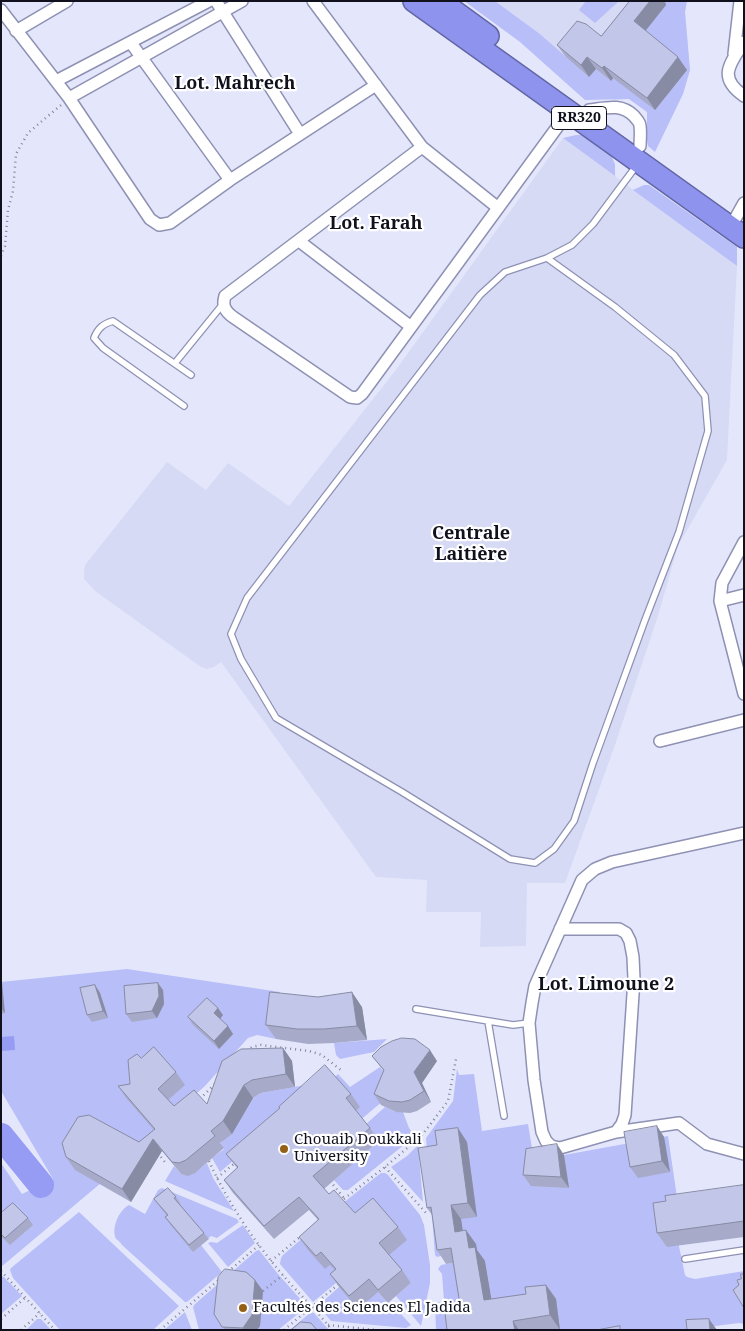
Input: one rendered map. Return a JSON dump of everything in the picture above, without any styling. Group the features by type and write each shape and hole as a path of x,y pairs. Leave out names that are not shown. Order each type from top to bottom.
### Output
{"highway":[{"name":"RR320","path":"414,1 740,221"},
{"name":"RR320","path":"440,1 579,111"}],"street":[{"path":"16,31 67,1"},
{"path":"56,81 132,43 209,1"},
{"path":"216,1 300,134"},
{"path":"68,98 242,1"},
{"path":"313,1 422,147 498,207"},
{"path":"733,58 740,1"},
{"path":"1,10 56,81 150,219 159,225 170,223 230,180 376,86"},
{"path":"744,42 733,58 728,68 727,76 730,83 744,96"},
{"path":"132,43 230,180"},
{"path":"422,147 225,296 223,304 226,311 233,317 350,397 357,398 362,394 498,207 579,111"},
{"path":"299,241 410,326"},
{"path":"744,542 722,583 720,601 744,694"},
{"path":"720,601 744,595"},
{"path":"660,741 744,720"},
{"path":"744,833 612,862 595,868 582,880 560,929 536,986 529,1023 534,1080 542,1132 546,1141 552,1146 560,1148 616,1132 679,1123 707,1144 744,1154"},
{"path":"560,929 619,929 626,934 630,941 634,979 625,1115 622,1124 616,1132"}],"lane":[{"path":"547,258 615,307 674,355 705,396 708,431 679,532 593,763 574,821 554,849 534,863 510,858 276,718 240,659 231,634 247,598 480,295 505,272 547,258 572,245 593,224 639,154"},
{"path":"175,363 223,304"},
{"path":"184,406 103,348 94,338 104,324 113,321 191,375"},
{"path":"416,1008 513,1025 529,1023"},
{"path":"488,1021 504,1116"},
{"path":"685,1260 744,1250"}],"path":[{"path":"1,256 5,246 16,154 28,133 68,98"},
{"path":"244,1052 252,1047 261,1045 309,1051 322,1055 342,1071"},
{"path":"337,1205 420,1137 448,1101 456,1059"},
{"path":"199,1099 219,1080"},
{"path":"156,1150 167,1165"},
{"path":"217,1178 239,1160"},
{"path":"209,1161 217,1178 259,1245 332,1330"},
{"path":"385,1167 427,1214"},
{"path":"327,1176 344,1198"},
{"path":"271,1261 301,1236"},
{"path":"227,1273 259,1245"},
{"path":"1,1271 26,1296 55,1330"},
{"path":"263,1291 283,1275"},
{"path":"160,1330 220,1278"},
{"path":"284,1330 344,1280"},
{"path":"1,1319 26,1296"},
{"path":"21,1330 40,1313"},
{"path":"297,1320 302,1325"},
{"path":"328,1324 376,1330"}],"shaded area":[{"path":"464,1 495,1 540,34 589,77 596,69 611,81 631,24 648,1 687,1 685,12 690,70 683,94 655,152 648,146 647,141 647,112 629,99 585,100 520,42"},
{"path":"495,1 687,1 685,12 690,70 683,94 647,121 647,112 629,99 613,100 540,34"},
{"path":"586,1 618,2 595,23 579,10"},
{"path":"584,135 611,155 615,164 615,176 563,138"},
{"name":"Centrale Laitière","path":"563,138 737,266 727,460 678,546 658,616 614,748 565,883 527,883 526,946 480,947 481,912 426,912 427,880 376,877 221,662 207,669 201,667 95,591 84,579 84,571 85,565 167,462 206,490 228,463 289,506 395,371"},
{"path":"649,185 737,247 737,266 633,190"},
{"path":"127,969 280,992 276,1039 257,1035 248,1038 205,1086 160,1125 101,1183 1,1267 1,1163 22,1194 53,1179 1,1091 1,982"},
{"path":"14,1036 15,1050 1,1051 1,1037"},
{"path":"387,1039 374,1052 340,1059 336,1055 334,1043"},
{"path":"380,1067 392,1081 383,1101 320,1154 334,1078 338,1074 350,1087"},
{"path":"457,1069 459,1075 474,1074 482,1131 528,1124 534,1160 568,1188 564,1155 668,1136 678,1204 679,1246 685,1275 695,1279 744,1271 744,1324 684,1330 558,1330 555,1299 496,1326 485,1261 445,1255 437,1257 435,1255 426,1138 453,1101"},
{"path":"322,1082 220,1172 212,1158 224,1149 220,1144 253,1098 261,1093"},
{"path":"385,1107 396,1112 403,1112 409,1128 415,1136 348,1190 343,1190 334,1180 379,1141 365,1125"},
{"path":"418,1145 423,1202 391,1167 407,1156"},
{"path":"207,1163 213,1178 234,1211 165,1181 174,1166 181,1174 188,1174 195,1172"},
{"path":"381,1173 388,1175 420,1215 424,1225 430,1265 430,1283 421,1326 396,1296 411,1283 343,1203"},
{"path":"162,1188 237,1219 239,1222 217,1238 211,1236 201,1245 222,1272 187,1302 122,1245 115,1235 115,1225 125,1207 129,1205 145,1214 158,1190"},
{"path":"79,1212 179,1306 153,1330 60,1330 13,1278 11,1268"},
{"path":"320,1223 342,1278 313,1302 280,1264 283,1255"},
{"path":"243,1225 255,1243 228,1267 208,1243 217,1243"},
{"path":"259,1250 303,1302 304,1309 278,1330 199,1330 193,1307 195,1304"},
{"path":"458,1262 470,1321 455,1330 436,1330 435,1305 444,1301 442,1274 438,1269 441,1265"},
{"path":"1,1276 22,1296 1,1314"},
{"path":"339,1287 378,1292 411,1325 406,1328 331,1321 319,1305"},
{"path":"185,1312 192,1330 164,1330"},
{"path":"311,1312 329,1330 290,1330"},
{"path":"37,1319 41,1319 51,1330 26,1330"}],"building":[{"path":"630,1 650,1 634,21 678,57 647,98 604,66 602,68 587,57 581,65 557,45 577,21 586,24 601,36"},
{"path":"158,983 159,996 152,1011 126,1014 124,986"},
{"path":"95,985 103,1011 87,1015 80,988"},
{"path":"270,992 318,997 352,992 357,1026 297,1029 266,1025"},
{"path":"207,998 218,1008 214,1013 228,1026 214,1041 188,1017"},
{"path":"402,1038 415,1039 430,1050 414,1072 424,1091 410,1100 402,1102 389,1101 374,1094 384,1070 372,1056 381,1047"},
{"path":"154,1047 176,1072 158,1089 174,1106 194,1090 207,1104 222,1061 241,1049 283,1048 286,1074 252,1080 244,1085 223,1121 211,1131 215,1136 186,1160 179,1163 172,1162 153,1139 122,1189 66,1157 62,1143 78,1117 89,1115 139,1142 155,1129 118,1086 130,1084 128,1060 137,1054 141,1058"},
{"path":"325,1065 351,1094 346,1098 370,1128 313,1176 329,1194 334,1190 355,1213 373,1198 398,1227 379,1243 402,1270 378,1290 369,1279 349,1296 330,1274 336,1269 321,1252 316,1256 299,1237 319,1219 299,1197 264,1226 224,1180 238,1167 226,1154 280,1108"},
{"path":"657,1126 662,1161 630,1167 624,1132"},
{"path":"458,1128 468,1203 451,1205 455,1232 466,1230 469,1248 475,1247 484,1300 526,1294 525,1287 546,1285 550,1315 513,1321 515,1330 447,1330 445,1313 461,1311 451,1248 437,1250 431,1207 427,1208 418,1148 437,1145 435,1131"},
{"path":"557,1144 561,1177 523,1175 526,1149"},
{"path":"744,1185 744,1221 657,1233 653,1203 666,1201 665,1196"},
{"path":"168,1188 176,1197 174,1198 204,1233 189,1245 165,1217 168,1215 154,1199"},
{"path":"13,1203 28,1218 5,1238 1,1234 1,1213"},
{"path":"225,1269 246,1272 255,1280 252,1315 243,1328 222,1327 214,1314 218,1277"},
{"path":"741,1274 744,1274 744,1308 733,1290 739,1285 737,1280 741,1279"},
{"path":"709,1319 710,1330 687,1330 686,1320"},
{"path":"301,1322 311,1323 317,1330 291,1330"},
{"path":"620,1326 620,1330 597,1330"}],"waterway":[{"path":"1,1136 41,1185"}],"place":[{"name":"Chouaib Doukkali University","path":"284,1149"},
{"name":"Facultés des Sciences El Jadida","path":"243,1308"}],"district":[{"name":"Lot. Mahrech","path":"235,84"},
{"name":"Lot. Farah","path":"376,224"},
{"name":"Centrale Laitière","path":"471,544"},
{"name":"Lot. Limoune 2","path":"606,985"}]}
